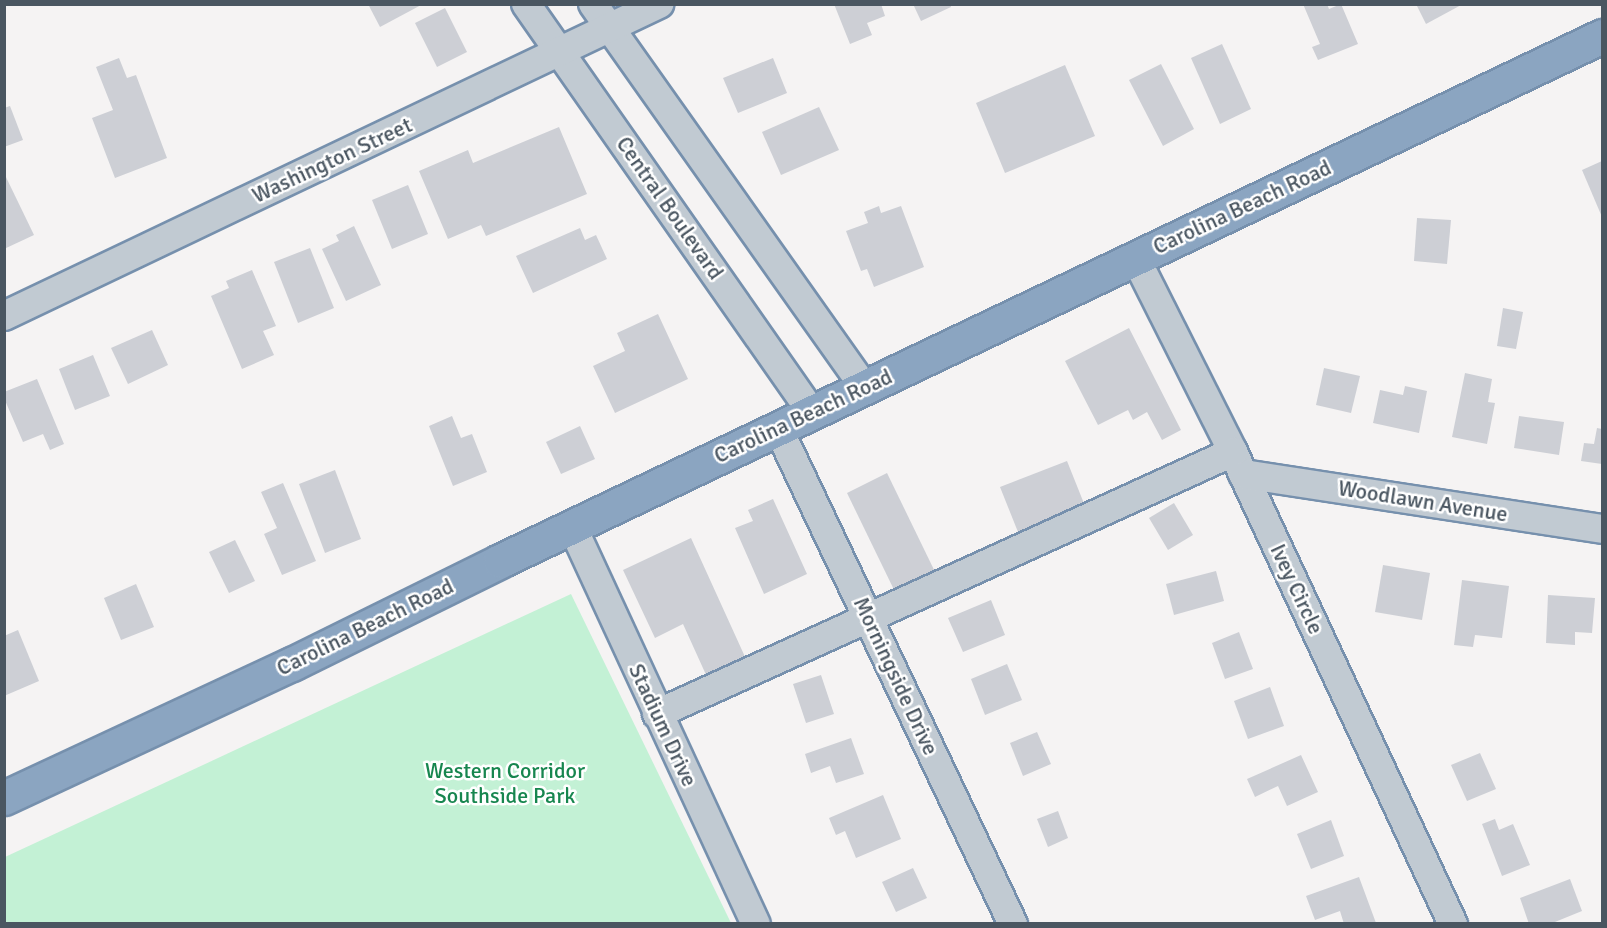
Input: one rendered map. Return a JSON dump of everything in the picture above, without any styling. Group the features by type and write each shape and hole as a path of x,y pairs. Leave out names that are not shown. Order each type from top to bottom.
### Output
{"highway":[{"name":"Carolina Beach Road","path":"4,798 292,664 572,526 1602,36"}],"street":[{"name":"Central Boulevard","path":"526,4 812,412"},
{"path":"593,4 864,387"},
{"name":"Washington Street","path":"4,316 659,4"},
{"name":"Ivey Circle","path":"1135,257 1238,463 1453,924"},
{"name":"Morningside Drive","path":"778,429 870,616 1013,924"},
{"path":"657,714 870,616 1238,463"},
{"name":"Woodlawn Avenue","path":"1238,463 1602,529"},
{"name":"Stadium Drive","path":"572,526 756,924"}],"green space":[{"name":"Western Corridor Southside Park","path":"571,594 731,923 5,923 5,857"}],"building":[{"path":"368,4 423,4 380,27"},
{"path":"834,4 881,4 885,16 867,23 872,35 850,44"},
{"path":"913,4 950,4 951,7 921,21"},
{"path":"1303,4 1327,4 1329,9 1341,4 1358,44 1318,60 1312,47 1320,44"},
{"path":"1416,4 1463,4 1426,24"},
{"path":"445,8 467,52 437,67 415,23"},
{"path":"1222,44 1251,109 1220,124 1191,58"},
{"path":"119,58 127,78 136,75 167,158 115,178 92,118 113,110 96,67"},
{"path":"773,58 787,93 738,113 723,78"},
{"path":"1161,64 1194,129 1163,146 1129,80"},
{"path":"1065,65 1095,136 1005,173 976,103"},
{"path":"10,106 23,140 4,147 4,108"},
{"path":"819,107 839,150 781,175 762,132"},
{"path":"559,127 587,194 486,236 481,225 448,239 419,171 468,150 473,163"},
{"path":"1602,161 1602,217 1582,170"},
{"path":"4,173 34,235 4,249"},
{"path":"408,185 428,234 392,249 372,200"},
{"path":"879,206 881,213 901,206 924,267 874,287 867,269 861,271 846,231 868,223 864,212"},
{"path":"1417,218 1451,220 1447,264 1414,261"},
{"path":"354,226 381,285 346,301 322,249 339,241 336,235"},
{"path":"580,228 585,240 596,235 607,259 533,293 516,256"},
{"path":"310,248 334,308 298,323 274,262"},
{"path":"252,270 276,326 263,331 274,355 242,369 211,296 229,288 226,281"},
{"path":"1503,308 1523,312 1516,349 1497,346"},
{"path":"658,314 688,379 615,413 593,366 625,351 617,333"},
{"path":"1129,328 1181,430 1162,440 1147,412 1133,420 1128,410 1098,425 1065,361"},
{"path":"152,330 168,365 128,384 111,348"},
{"path":"93,355 110,396 75,410 59,369"},
{"path":"1324,368 1360,376 1351,413 1316,405"},
{"path":"1465,373 1492,379 1488,402 1495,403 1487,444 1452,437"},
{"path":"37,379 64,444 50,450 43,434 23,442 4,398 4,392"},
{"path":"1405,386 1427,391 1419,433 1373,423 1380,390 1403,395"},
{"path":"452,416 461,438 472,434 487,472 453,486 429,426"},
{"path":"1519,416 1564,422 1559,455 1514,448"},
{"path":"580,426 595,459 561,474 546,442"},
{"path":"1597,428 1602,429 1602,464 1581,461 1584,443 1594,444"},
{"path":"1067,461 1087,511 1020,537 1000,487"},
{"path":"335,470 361,539 325,553 299,484"},
{"path":"887,473 938,578 898,598 847,493"},
{"path":"283,483 316,561 282,575 264,534 277,528 261,492"},
{"path":"773,499 807,574 764,594 735,528 753,521 748,510"},
{"path":"1174,503 1193,535 1168,550 1149,518"},
{"path":"691,538 746,659 707,677 683,624 655,638 623,570"},
{"path":"235,540 255,581 229,593 209,552"},
{"path":"1383,565 1430,573 1422,620 1375,612"},
{"path":"1216,571 1224,601 1174,615 1166,584"},
{"path":"1462,580 1509,586 1502,638 1475,635 1473,647 1454,645"},
{"path":"136,584 154,627 121,640 104,598"},
{"path":"1548,595 1595,598 1592,633 1575,632 1575,645 1546,643"},
{"path":"991,600 1005,635 963,652 948,618"},
{"path":"18,630 39,681 4,696 4,636"},
{"path":"1239,632 1253,669 1225,679 1212,643"},
{"path":"1007,664 1022,700 985,715 971,679"},
{"path":"821,675 834,714 806,723 793,684"},
{"path":"1270,687 1284,726 1248,739 1234,701"},
{"path":"1037,732 1051,764 1023,776 1010,743"},
{"path":"851,738 864,774 836,783 830,766 811,773 805,754"},
{"path":"1480,753 1496,789 1467,801 1451,765"},
{"path":"1301,755 1318,792 1287,806 1278,786 1255,797 1247,779"},
{"path":"883,795 901,839 856,858 845,831 836,835 829,818"},
{"path":"1058,811 1068,838 1048,847 1037,819"},
{"path":"1495,819 1499,830 1513,824 1530,865 1502,876 1482,824"},
{"path":"1331,820 1344,856 1311,869 1297,834"},
{"path":"913,868 927,898 896,912 882,882"},
{"path":"1359,877 1376,923 1344,924 1340,911 1315,920 1306,896"},
{"path":"1570,879 1582,911 1550,924 1529,924 1520,898"}]}
